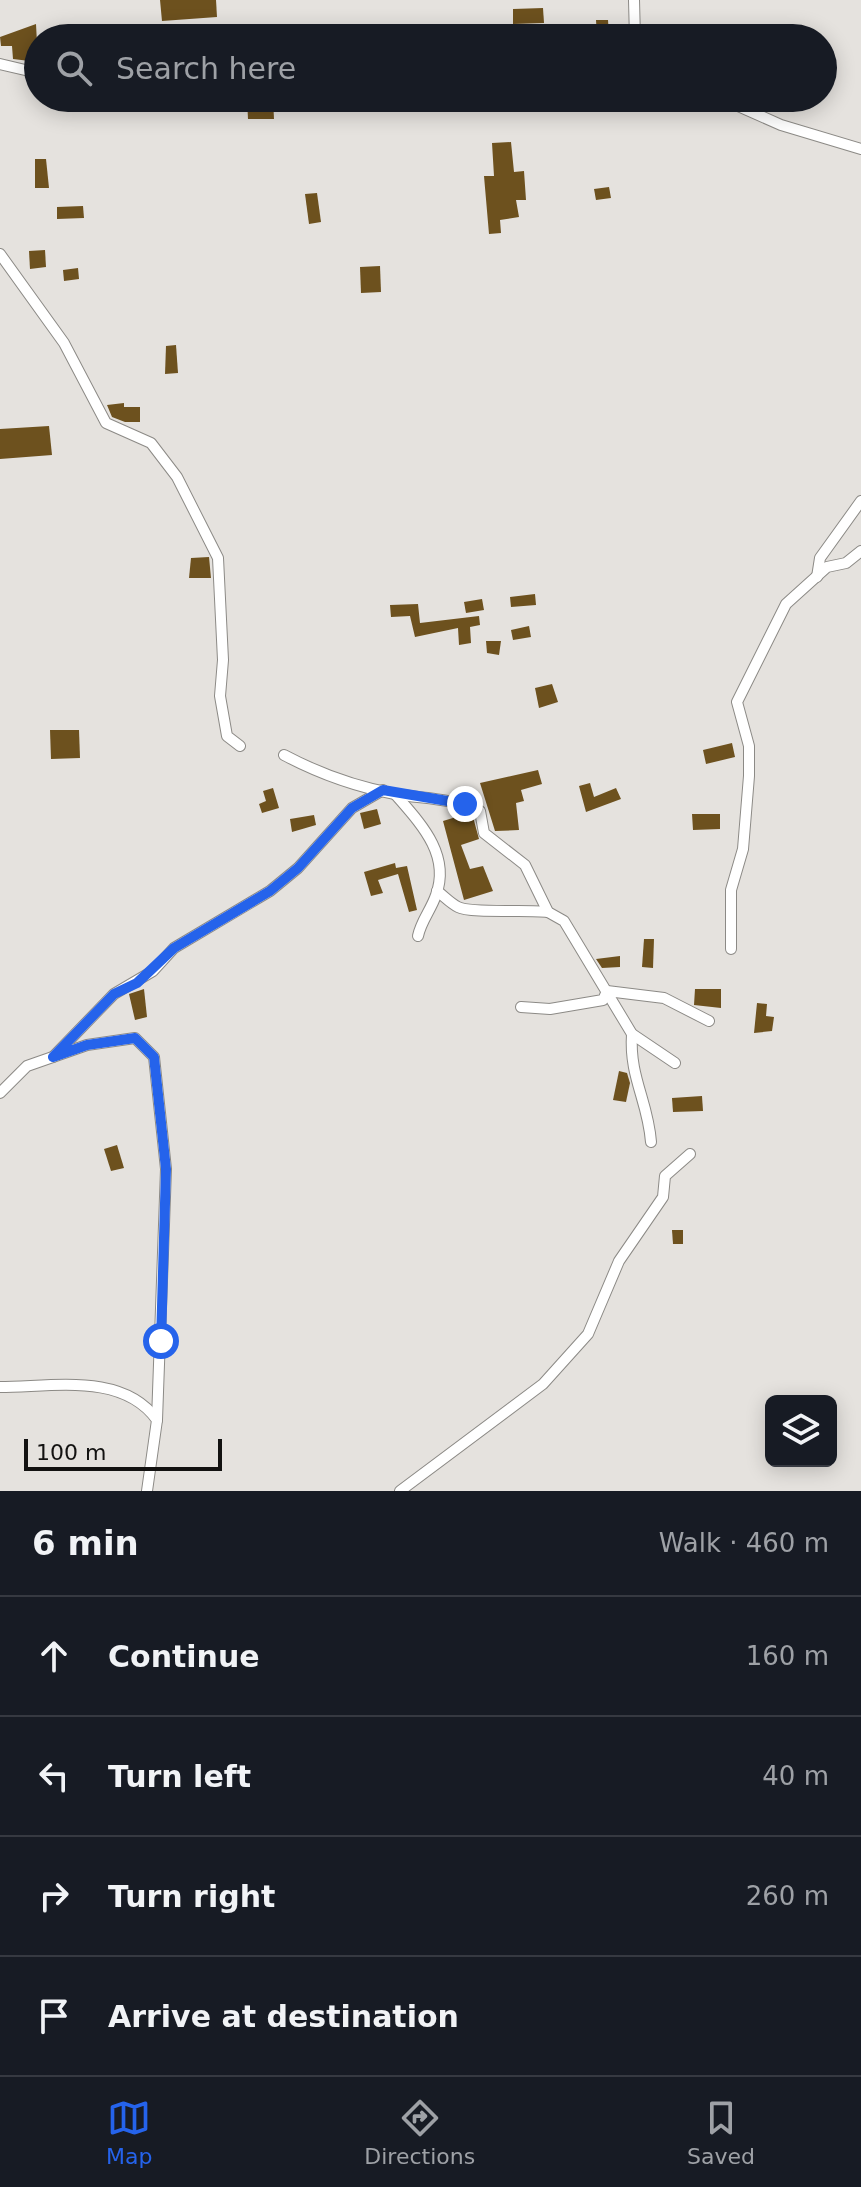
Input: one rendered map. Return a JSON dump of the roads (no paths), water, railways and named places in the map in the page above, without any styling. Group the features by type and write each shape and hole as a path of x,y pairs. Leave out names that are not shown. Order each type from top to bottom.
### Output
{"street":[{"path":"634,0 635,24"},
{"path":"0,64 24,70"},
{"path":"752,112 781,125 861,149"},
{"path":"0,254 64,343 106,423 151,443 177,477 218,558 223,660 220,696 227,736 240,746"},
{"path":"817,577 820,558 861,501"},
{"path":"731,949 731,890 743,849 749,776 749,746 737,702 786,604 827,567 846,563 861,551"},
{"path":"284,755 314,771 395,794 441,799 480,811 484,833 525,865 548,912"},
{"path":"53,1057 114,994 153,971 174,948 270,891 298,868 352,808 383,790"},
{"path":"395,794 433,841 440,863 437,891 418,936"},
{"path":"437,891 460,909 483,912 527,908 548,912 564,921 632,1034 675,1063"},
{"path":"521,1007 550,1009 603,1000 607,991"},
{"path":"607,991 664,998 709,1021"},
{"path":"632,1034 630,1063 645,1106 651,1142"},
{"path":"0,1093 27,1066 87,1045 135,1038 154,1057 166,1189 157,1420 147,1491"},
{"path":"400,1491 543,1384 588,1334 619,1261 663,1197 665,1176 690,1154"},
{"path":"0,1387 86,1385 126,1393 147,1406 157,1420"}]}
